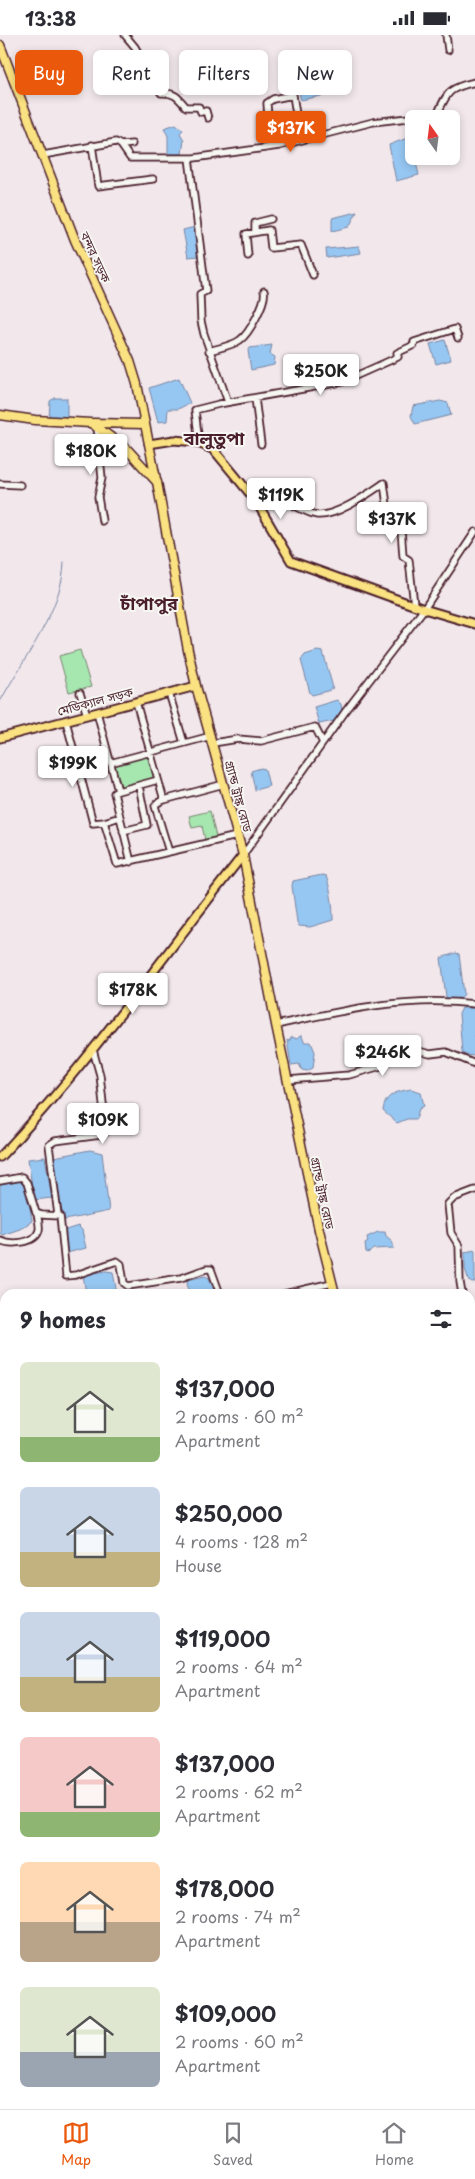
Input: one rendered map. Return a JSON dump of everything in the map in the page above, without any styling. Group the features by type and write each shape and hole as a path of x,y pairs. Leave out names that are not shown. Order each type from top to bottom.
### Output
{"highway":[{"name":"বন্দর সড়ক","path":"0,45 75,240 130,361 137,384 157,482"},
{"path":"0,415 94,425 144,424"},
{"path":"94,425 126,448 157,482"},
{"name":"গ্র্যান্ড ট্রাঙ্ক রোড","path":"157,482 196,686 243,855 287,1081 334,1289"}],"main road":[{"path":"149,444 174,440 199,443 214,450 256,501 291,561 424,609 475,624"},
{"name":"মেডিক্যাল সড়ক","path":"0,738 196,686"},
{"path":"0,1157 38,1116 93,1050 243,855"}],"street":[{"path":"125,35 135,47 161,93 170,92 178,97 186,107 200,107 201,112 206,111 208,118"},
{"path":"446,35 448,50"},
{"path":"43,155 116,142 130,159 189,158 270,147 373,122 435,115 438,113 448,92 454,87 475,82"},
{"path":"270,147 267,103 273,99 293,95 300,140"},
{"path":"120,145 132,144"},
{"path":"92,145 98,186 153,179"},
{"path":"189,158 206,291 200,294 201,321 209,351 228,402"},
{"path":"255,233 255,223 271,219"},
{"path":"248,255 246,234 269,230 271,248 301,245 314,275"},
{"path":"209,351 242,339 264,302 266,296 264,291"},
{"path":"199,443 196,410 228,402 342,382 398,357 397,353 414,345 414,341 455,329 458,339"},
{"path":"255,398 261,444"},
{"path":"94,425 102,478 98,497 102,521"},
{"path":"295,506 317,515 330,513 349,506 384,483 390,527 400,529 403,556 410,560 414,605"},
{"path":"0,484 20,485"},
{"path":"243,855 323,743 424,609 475,532"},
{"path":"80,693 87,715"},
{"path":"169,693 184,743"},
{"path":"136,701 164,801"},
{"path":"97,712 118,791 115,795 131,862"},
{"path":"66,721 93,823 120,817"},
{"path":"110,763 184,743 238,739 261,741 314,727 323,743"},
{"path":"118,791 158,781"},
{"path":"169,852 155,806 157,803 224,784"},
{"path":"123,831 148,825 139,786"},
{"path":"104,822 116,863 119,864 237,836"},
{"path":"276,1025 348,1009 401,1003 447,1000 475,1004"},
{"path":"93,1050 100,1075 106,1132 101,1135 55,1141 49,1145 66,1275 76,1275 117,1261 121,1264 124,1283 128,1286 181,1278 211,1269 218,1289"},
{"path":"287,1081 349,1075 381,1066 398,1053 415,1050 430,1054 446,1052 475,1064"},
{"path":"0,1181 18,1177 25,1180 40,1224 39,1232 35,1237 13,1243 6,1243 0,1240"},
{"path":"461,1289 458,1245 450,1233 448,1204 454,1198 475,1190"},
{"path":"37,1214 58,1215"},
{"path":"306,1289 332,1283"},
{"path":"475,2013 475,2022"}],"green space":[{"path":"80,650 91,687 69,692 59,656"},
{"path":"148,756 154,779 118,788 112,765"},
{"path":"210,811 216,837 205,840 202,826 192,828 189,816"}],"water":[{"path":"300,95 326,95 301,100"},
{"path":"176,124 183,130 180,133 184,140 182,154 168,154 168,136 164,128"},
{"path":"405,139 405,165 417,165 419,175 396,181 389,145"},
{"path":"357,212 349,227 332,231 332,218"},
{"path":"195,227 199,256 188,257 183,230"},
{"path":"359,246 361,253 327,258 326,249"},
{"path":"445,340 451,360 436,364 430,344"},
{"path":"272,345 270,354 275,357 274,365 251,370 248,351 250,348"},
{"path":"179,378 190,403 178,409 168,409 167,421 158,422 149,388"},
{"path":"55,398 67,398 67,420 49,418 50,401"},
{"path":"440,401 448,403 451,415 415,424 411,416 413,406"},
{"path":"317,651 323,652 333,688 312,695 301,660 305,655"},
{"path":"337,700 341,704 342,711 334,721 319,724 314,707"},
{"path":"261,768 265,769 269,786 255,790 251,771"},
{"path":"322,875 326,876 329,887 333,920 310,927 299,926 292,886 293,881"},
{"path":"456,953 459,954 464,994 461,998 448,999 446,997 441,958"},
{"path":"462,1008 475,1008 475,1056 465,1055 462,1052 459,1014"},
{"path":"302,1036 304,1042 311,1042 315,1052 313,1068 307,1071 302,1070 299,1064 291,1065 287,1040 289,1041 292,1037 297,1039"},
{"path":"411,1089 421,1092 424,1106 419,1109 416,1119 407,1119 397,1123 383,1111 384,1105 392,1095"},
{"path":"90,1150 102,1153 109,1211 65,1220 60,1205 54,1157"},
{"path":"45,1157 52,1198 34,1200 28,1159"},
{"path":"20,1179 27,1193 32,1221 20,1229 2,1235 0,1233 0,1183"},
{"path":"78,1226 82,1230 86,1248 67,1253 63,1231"},
{"path":"378,1232 385,1232 386,1236 392,1241 394,1248 373,1249 369,1253 366,1252 365,1244 368,1242 367,1237"},
{"path":"475,1250 475,1282 472,1283 469,1281 465,1269 465,1252"},
{"path":"106,1271 113,1272 116,1289 85,1289 83,1275"},
{"path":"205,1276 209,1278 214,1289 188,1289 187,1280"}],"waterway":[{"path":"0,702 49,616 57,598 64,562"}],"district":[{"name":"বালুতুপা","path":"214,437"},
{"name":"চাঁপাপুর","path":"149,602"}]}
